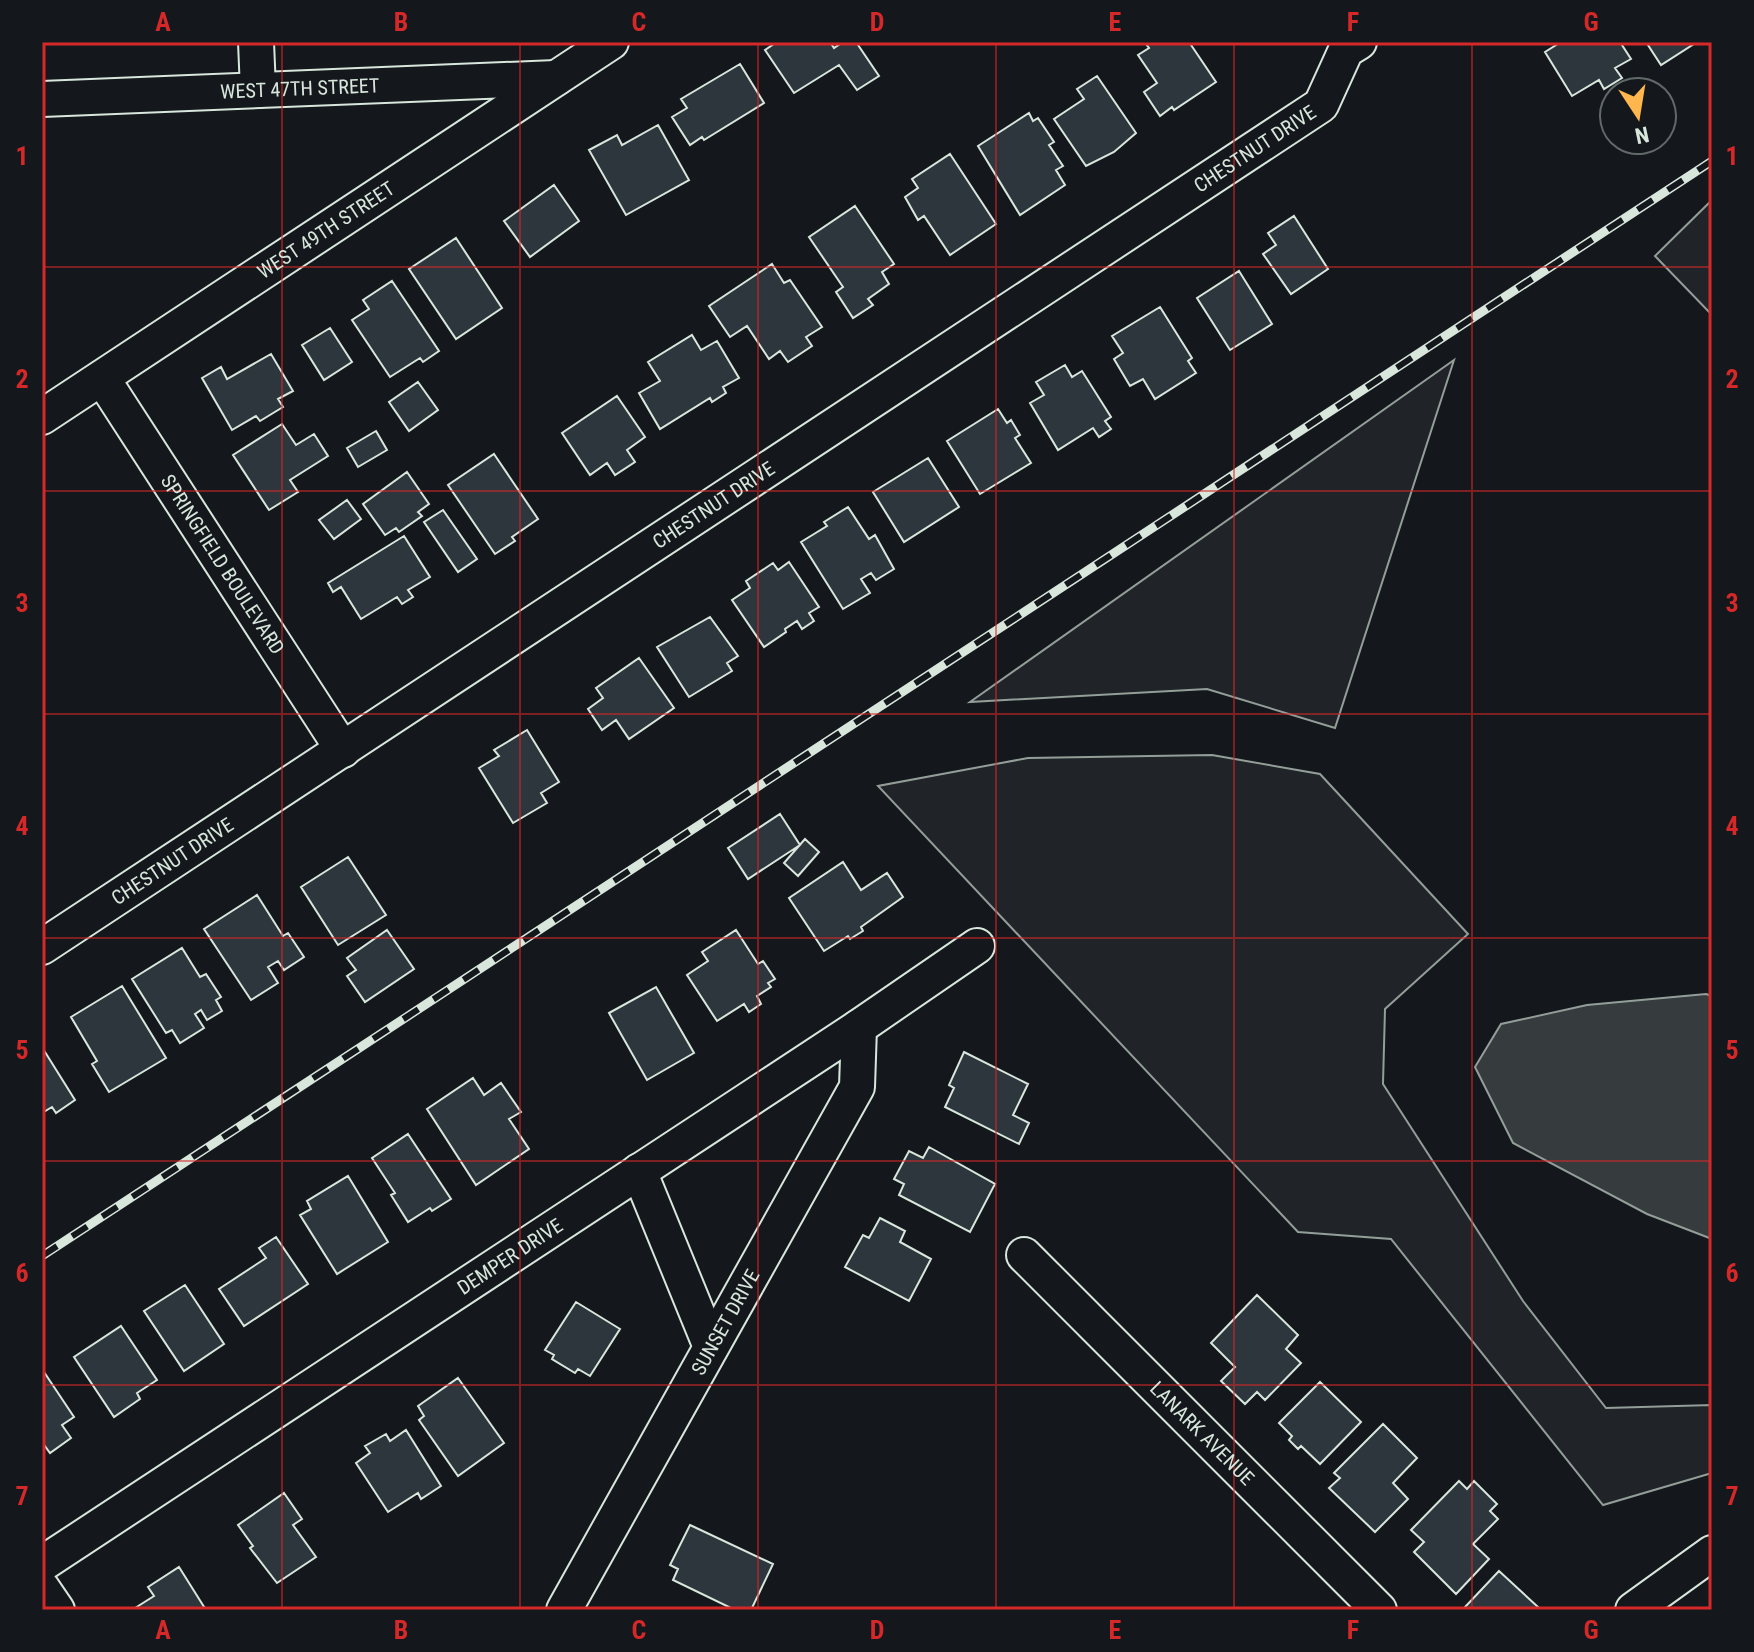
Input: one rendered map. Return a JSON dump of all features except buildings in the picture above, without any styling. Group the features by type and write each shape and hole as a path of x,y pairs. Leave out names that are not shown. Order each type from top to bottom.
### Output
{"street":[{"path":"256,42 258,90"},
{"name":"WEST 49TH STREET","path":"42,417 611,42"},
{"name":"CHESTNUT DRIVE","path":"42,947 1321,105 1348,45"},
{"name":"WEST 47TH STREET","path":"42,99 556,78"},
{"name":"SPRINGFIELD BOULEVARD","path":"102,378 343,750"},
{"name":"DEMPER DRIVE","path":"42,1564 859,1027 977,946"},
{"name":"SUNSET DRIVE","path":"564,1610 857,1087 859,1027"},
{"path":"639,1171 711,1347"},
{"name":"LANARK AVENUE","path":"1024,1255 1379,1610"},
{"path":"1633,1610 1712,1553"},
{"path":"42,1588 57,1610"}],"shaded area":[{"path":"1712,200 1712,315 1655,256"},
{"path":"1454,360 1335,728 1207,689 970,702"},
{"path":"1212,755 1320,774 1468,934 1385,1009 1383,1084 1523,1301 1606,1408 1712,1405 1712,1473 1603,1505 1391,1239 1298,1232 878,786 1028,758"},
{"path":"1706,994 1712,996 1712,1239 1647,1214 1513,1143 1475,1067 1501,1024 1587,1005"}],"railway":[{"path":"42,1256 1712,161"}]}
